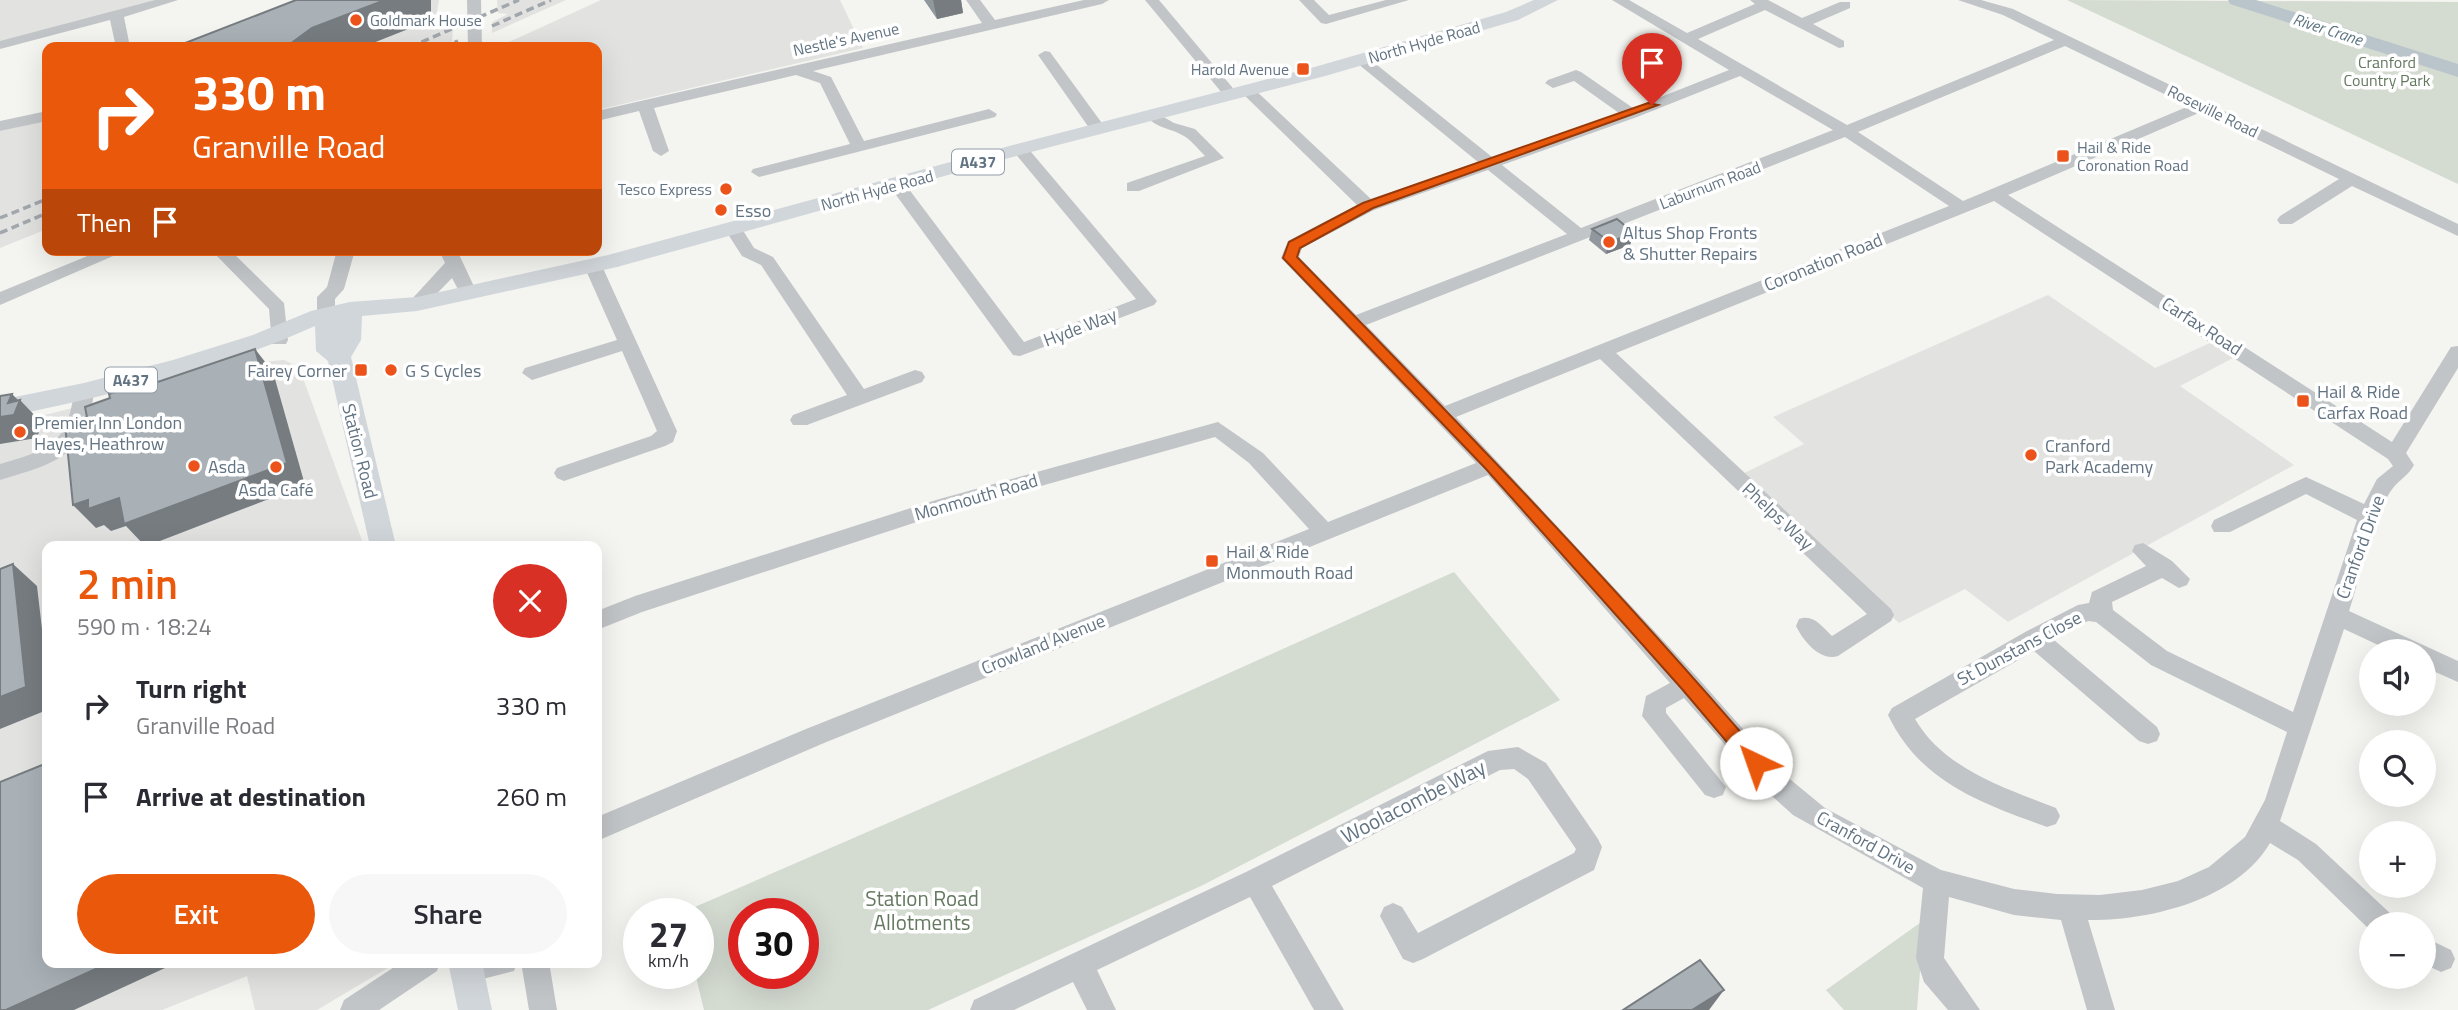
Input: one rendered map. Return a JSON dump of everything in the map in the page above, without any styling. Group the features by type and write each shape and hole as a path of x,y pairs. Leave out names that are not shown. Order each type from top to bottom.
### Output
{"main road":[{"name":"North Hyde Road","path":"0,409 84,393 325,324 351,318 388,318 410,305 593,266 1020,149 1240,94 1511,16 1549,0"},
{"path":"339,356 348,345 351,318"},
{"name":"Station Road","path":"325,324 329,352 339,356 357,444 382,541"},
{"path":"466,968 475,1010"}],"street":[{"path":"0,45 171,0"},
{"path":"474,0 475,42"},
{"path":"973,0 991,25"},
{"name":"Nestle's Avenue","path":"602,115 1102,0"},
{"path":"1152,0 1240,94 1368,206 1630,114 1740,71"},
{"path":"1307,0 1326,20 1402,0"},
{"path":"1619,0 1846,131 1961,207"},
{"name":"Roseville Road","path":"1965,0 2008,12 2458,230"},
{"path":"1686,39 1761,2 1839,44"},
{"path":"1801,24 1844,5"},
{"path":"116,15 122,42"},
{"name":"Laburnum Road","path":"1352,324 1846,131 2066,40"},
{"path":"1045,55 1098,129"},
{"path":"827,80 849,58"},
{"path":"1362,60 1580,236"},
{"path":"795,69 827,80 859,147"},
{"path":"1553,83 1582,73 1630,114"},
{"path":"645,105 661,151"},
{"name":"Coronation Road","path":"1442,415 1995,194 2202,106"},
{"path":"759,172 989,114"},
{"path":"0,126 42,117"},
{"path":"1133,187 1216,158 1189,132 1168,126 1155,117"},
{"name":"Hyde Way","path":"896,184 1020,350 1147,301 1020,149"},
{"path":"2286,220 2351,178"},
{"name":"Carfax Road","path":"1995,194 2399,459"},
{"name":"Cranford Drive","path":"1368,206 1294,245 1291,251 1293,263 1491,465 1771,779 1808,811 1937,881 1989,896 2071,909 2145,902 2186,893 2221,873 2250,849 2277,800 2369,516 2384,484 2400,472 2399,459"},
{"path":"733,229 748,251 767,261 859,397"},
{"path":"0,299 104,256"},
{"path":"226,256 278,307 273,338"},
{"path":"325,324 326,297 335,289 344,256"},
{"path":"410,305 450,258 468,293"},
{"path":"564,473 666,437 667,431 593,266"},
{"path":"335,289 345,292 351,318"},
{"path":"532,373 628,343"},
{"name":"Phelps Way","path":"1603,351 1883,615 1830,649 1807,626"},
{"path":"2399,459 2458,352"},
{"path":"800,420 915,377"},
{"path":"0,472 47,456 71,441 78,430 84,393"},
{"name":"Monmouth Road","path":"602,619 635,605 936,508 1218,429 1256,458 1324,531"},
{"name":"Crowland Avenue","path":"602,827 828,731 1491,465"},
{"path":"2222,526 2306,485 2369,516"},
{"path":"2102,614 2100,598 2172,573 2143,551"},
{"name":"St Dunstans Close","path":"2047,816 1960,780 1935,761 1906,729 1900,715 2086,611 2102,614 2159,658 2300,727"},
{"path":"2336,615 2387,639"},
{"path":"2035,638 2148,734"},
{"path":"2436,662 2458,672"},
{"path":"1689,684 1654,703 1654,716 1714,787"},
{"name":"Woolacombe Way","path":"984,1010 1255,881 1497,759 1518,758 1537,771 1582,832 1588,847 1585,861 1413,950 1393,916"},
{"path":"2265,826 2307,852 2370,912"},
{"path":"1255,881 1330,1010"},
{"path":"1937,881 1930,958 1934,972 1966,1010"},
{"path":"2071,909 2101,1010"},
{"path":"1080,966 1102,1010"},
{"path":"354,1010 418,968"},
{"path":"536,968 543,1010"}],"shaded area":[{"path":"0,0 165,0 0,44"},
{"path":"403,0 439,0 434,29 453,23 452,42 292,42"},
{"path":"497,0 566,0 492,33 492,22 508,14 498,13"},
{"path":"601,0 840,0 863,48 602,109 602,42 509,42"},
{"path":"42,121 42,231 0,248 0,131"},
{"name":"Cranford Park Academy","path":"2048,295 2155,368 2210,343 2233,358 2180,386 2294,465 2008,622 1965,589 1899,623 1738,476 1804,444 1773,417"},
{"path":"284,360 299,367 362,541 42,541 42,968 388,968 317,1010 255,1010 247,976 162,1010 0,1010 0,422 49,414 248,363"}],"green space":[{"name":"Cranford Country Park","path":"2067,0 2458,2 2458,184"},
{"name":"Station Road Allotments","path":"1454,572 1560,700 1203,885 928,1010 704,1010 699,989 714,989 714,899 1116,724"},
{"path":"1924,920 1917,1010 1844,1010 1826,990"}],"building":[{"path":"296,0 385,0 312,28 293,42 188,42"},
{"path":"1617,219 1634,233 1610,242 1592,229"},
{"name":"Asda","path":"255,349 287,463 124,524 119,498 88,509 88,500 73,505 65,424 87,417 85,407 110,398 109,394 139,383 140,388"},
{"path":"12,394 8,403 20,400 14,415 0,417 0,396"},
{"path":"13,564 26,687 0,697 0,569"},
{"path":"42,765 42,968 98,968 6,1010 0,1010 0,782"},
{"path":"1700,960 1724,990 1692,1010 1623,1010"}],"waterway":[{"name":"River Crane","path":"2237,0 2458,71"}],"railway":[{"path":"422,42 519,0"},
{"path":"492,26 551,0"},
{"path":"0,218 42,201"},
{"path":"0,233 42,215"}],"place":[{"name":"Goldmark House","path":"356,20"},
{"name":"Harold Avenue","path":"1303,69"},
{"name":"Hail & Ride Coronation Road","path":"2063,156"},
{"name":"Tesco Express","path":"726,189"},
{"name":"Esso","path":"721,210"},
{"name":"Altus Shop Fronts & Shutter Repairs","path":"1609,242"},
{"name":"Fairey Corner","path":"361,370"},
{"name":"G S Cycles","path":"391,370"},
{"name":"Hail & Ride Carfax Road","path":"2303,401"},
{"name":"Premier Inn London Hayes, Heathrow","path":"20,432"},
{"name":"Cranford Park Academy","path":"2031,455"},
{"name":"Asda","path":"194,466"},
{"name":"Asda Café","path":"276,467"},
{"name":"Hail & Ride Monmouth Road","path":"1212,561"}],"route":[{"path":"1652,105 1368,206 1294,245 1290,258 1491,465 1689,684 1756,763"}]}
